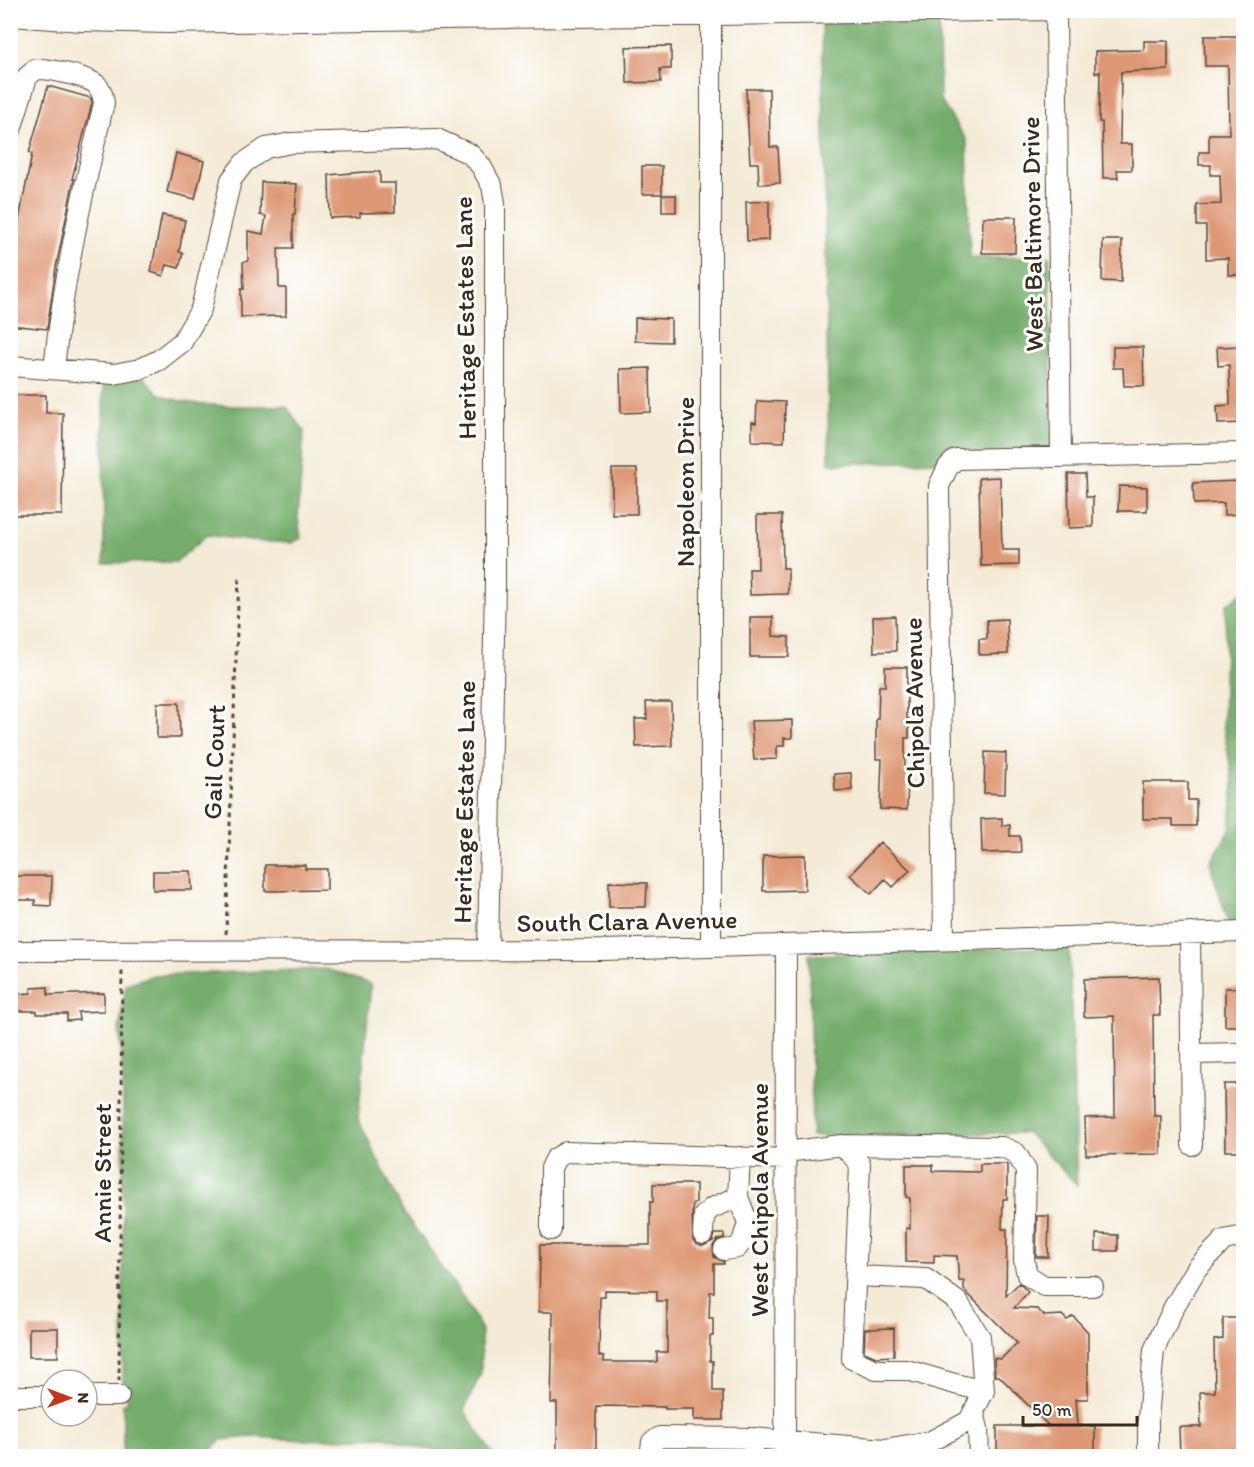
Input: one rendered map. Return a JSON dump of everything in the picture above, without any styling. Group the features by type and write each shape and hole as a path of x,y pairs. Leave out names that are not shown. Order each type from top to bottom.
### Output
{"street":[{"path":"10,16 82,21 167,17 711,16 1056,10"},
{"name":"West Baltimore Drive","path":"1056,10 1061,457"},
{"name":"Napoleon Drive","path":"711,16 711,947"},
{"path":"10,30 71,27 82,21"},
{"path":"10,133 27,77 36,69 46,68 95,83 102,92 104,104 79,206 60,313 54,369"},
{"name":"Heritage Estates Lane","path":"10,366 114,374 140,369 159,360 182,342 201,309 231,180 244,164 266,148 291,143 437,139 470,154 481,166 492,186 495,204 495,583 488,950"},
{"path":"1061,457 1244,453"},
{"name":"Chipola Avenue","path":"944,940 939,486 948,467 956,459 1061,457"},
{"name":"South Clara Avenue","path":"10,951 711,947 1244,932"},
{"path":"1190,933 1192,1146"},
{"name":"West Chipola Avenue","path":"785,1448 786,945"},
{"path":"1191,1054 1244,1053"},
{"path":"842,1145 860,1164 852,1359 876,1370 907,1370 984,1390"},
{"path":"551,1230 552,1168 556,1158 566,1152 740,1157 786,1155 842,1145 1002,1147 1016,1154 1026,1170 1024,1260 1028,1275 1044,1286 1093,1286"},
{"path":"724,1250 737,1248 742,1242 748,1223 738,1197 740,1157"},
{"path":"704,1234 704,1215 712,1208 738,1197"},
{"path":"1148,1456 1148,1419 1154,1350 1174,1307 1197,1268 1224,1240 1244,1236"},
{"path":"650,1456 652,1442 660,1437 753,1447 885,1449 931,1441 969,1421 984,1390 980,1337 958,1302 926,1279 856,1276"},
{"path":"10,1396 39,1396"},
{"path":"99,1396 118,1396"},
{"path":"974,1412 978,1429 979,1456"}],"path":[{"name":"Gail Court","path":"225,950 239,576"},
{"name":"Annie Street","path":"118,1396 122,951"}],"green space":[{"path":"11,10 501,11 11,17"},
{"path":"939,20 940,100 967,141 970,258 1050,257 1052,450 943,457 941,461 829,464 822,22"},
{"path":"144,377 160,394 173,399 204,405 286,406 304,431 298,518 301,538 292,543 207,535 176,562 104,563 103,381"},
{"path":"1243,593 1243,924 1229,924 1211,862 1230,830 1233,782 1223,724 1226,605"},
{"path":"1069,947 1077,1185 1027,1133 812,1136 809,955"},
{"path":"326,969 371,984 358,1119 404,1213 462,1296 481,1328 481,1373 464,1410 494,1456 455,1456 453,1453 419,1448 385,1437 303,1440 253,1437 221,1440 206,1456 123,1456 123,1404 127,1403 127,1389 123,1388 123,1072 119,1030 126,984 154,975"}],"building":[{"path":"1204,36 1244,36 1244,151 1239,151 1238,188 1244,188 1244,275 1228,275 1228,258 1206,259 1206,226 1197,226 1197,205 1221,204 1220,175 1210,175 1211,165 1199,165 1199,152 1209,152 1209,134 1229,134 1228,66 1205,66"},
{"path":"1144,41 1168,41 1168,70 1121,72 1120,144 1132,144 1132,170 1117,170 1118,178 1103,178 1102,122 1099,122 1100,72 1095,73 1095,51 1144,50"},
{"path":"671,46 671,69 660,69 661,82 627,83 626,47"},
{"path":"48,86 91,98 92,103 72,179 74,179 56,267 47,329 10,325 10,255 12,255 32,154 29,153"},
{"path":"746,89 769,89 770,147 778,147 780,183 759,184 758,163 750,163"},
{"path":"176,153 204,161 195,199 167,192"},
{"path":"642,166 662,166 662,194 642,194"},
{"path":"380,172 380,183 395,183 395,212 360,213 360,217 330,218 329,175"},
{"path":"261,182 297,184 295,214 293,214 293,248 278,248 279,288 286,288 286,316 241,317 241,289 244,289 243,262 248,261 248,231 263,234 266,216 260,215"},
{"path":"662,195 676,195 676,212 662,212"},
{"path":"769,201 769,240 747,241 746,202"},
{"path":"162,215 185,220 179,252 183,253 179,268 167,265 163,276 151,272"},
{"path":"983,217 1016,217 1015,253 982,253"},
{"path":"1103,240 1122,240 1121,282 1102,281"},
{"path":"635,318 671,319 671,342 635,341"},
{"path":"1244,346 1244,423 1218,424 1217,406 1230,405 1229,365 1218,366 1217,347"},
{"path":"1113,347 1143,347 1144,386 1124,386 1123,368 1113,368"},
{"path":"650,368 651,412 621,413 620,369"},
{"path":"10,395 46,395 46,413 63,413 62,515 10,515"},
{"path":"757,401 785,402 784,442 752,441 752,422 756,423"},
{"path":"612,469 637,469 637,514 612,514"},
{"path":"1068,474 1085,474 1086,497 1093,497 1093,527 1069,528"},
{"path":"1000,477 1002,550 1019,550 1019,565 981,566 979,478"},
{"path":"1237,481 1238,498 1244,497 1244,514 1224,515 1224,503 1194,504 1193,483"},
{"path":"1119,486 1147,487 1147,511 1118,511"},
{"path":"757,515 782,515 783,568 788,568 788,594 750,595 749,569 758,569"},
{"path":"895,616 896,651 874,652 873,617"},
{"path":"750,617 773,617 773,636 789,637 789,657 750,657"},
{"path":"1007,619 1008,654 979,655 979,639 987,639 987,620"},
{"path":"885,667 907,667 909,738 905,738 905,772 908,772 907,810 880,809 882,759 876,759 876,719 878,719 879,686 885,686"},
{"path":"646,702 671,702 672,746 636,747 635,719 647,719"},
{"path":"157,703 179,703 180,738 157,738"},
{"path":"792,720 792,738 784,738 784,746 777,746 777,759 754,760 751,721"},
{"path":"985,752 1006,753 1005,794 984,793"},
{"path":"851,773 852,790 835,791 834,774"},
{"path":"1143,782 1188,782 1188,800 1196,800 1196,826 1173,826 1173,819 1143,819"},
{"path":"1002,818 1002,826 1010,825 1010,836 1020,836 1021,852 982,853 981,819"},
{"path":"880,842 910,870 893,887 885,879 871,894 850,875"},
{"path":"805,855 805,890 763,891 763,856"},
{"path":"265,865 305,865 305,869 327,869 327,890 265,891"},
{"path":"153,871 191,871 192,890 153,890"},
{"path":"14,876 52,876 51,906 35,905 35,900 14,900"},
{"path":"609,882 647,883 646,907 609,907"},
{"path":"1159,977 1160,1015 1153,1015 1154,1116 1161,1116 1161,1154 1086,1155 1085,1118 1115,1117 1114,1016 1084,1017 1084,979"},
{"path":"48,987 48,995 104,993 104,1011 78,1012 79,1020 67,1021 67,1014 17,1011 17,994 31,993 31,988"},
{"path":"1225,988 1244,988 1244,1026 1225,1026"},
{"path":"1224,1084 1244,1084 1244,1151 1225,1151"},
{"path":"980,1164 1007,1164 1007,1199 1003,1199 1002,1229 1007,1229 1006,1296 1019,1283 1028,1292 1014,1308 1037,1309 1045,1316 1062,1315 1067,1320 1073,1316 1088,1332 1088,1399 1076,1399 1078,1426 1095,1426 1095,1456 997,1456 997,1426 1049,1426 999,1376 995,1376 994,1358 1001,1359 1017,1343 964,1290 964,1281 959,1281 957,1256 934,1255 934,1263 906,1262 906,1228 910,1229 910,1198 906,1197 906,1165 933,1165 933,1171 980,1172"},
{"path":"653,1184 696,1184 696,1203 693,1203 692,1214 693,1240 703,1246 713,1241 715,1234 724,1234 724,1238 717,1240 713,1246 714,1257 724,1264 714,1264 714,1292 710,1292 709,1318 713,1318 710,1361 713,1361 713,1391 723,1391 723,1420 694,1420 694,1409 596,1406 596,1456 557,1456 557,1403 551,1403 553,1312 539,1312 540,1245 650,1245 650,1202 653,1202","holes":["605,1290 657,1291 657,1301 667,1301 667,1352 657,1352 657,1362 604,1362 604,1356 599,1356 600,1296 605,1296"]},
{"path":"1037,1216 1049,1216 1048,1257 1036,1257"},
{"path":"1096,1234 1118,1235 1118,1251 1096,1251"},
{"path":"1223,1318 1244,1318 1244,1332 1241,1332 1244,1456 1180,1456 1179,1427 1201,1427 1200,1392 1215,1392 1214,1340 1223,1339"},
{"path":"29,1328 58,1328 58,1357 29,1357"},
{"path":"894,1328 894,1356 876,1357 864,1352 865,1329"}]}
